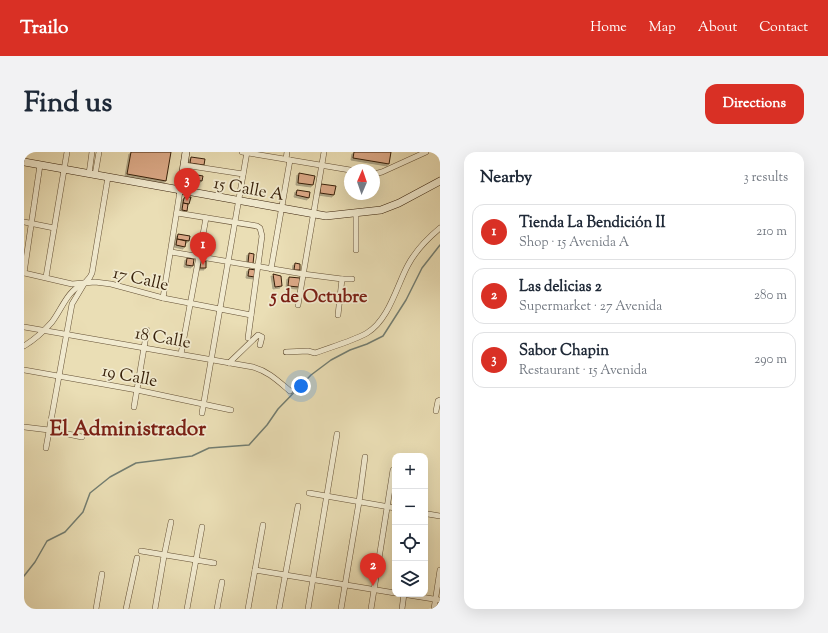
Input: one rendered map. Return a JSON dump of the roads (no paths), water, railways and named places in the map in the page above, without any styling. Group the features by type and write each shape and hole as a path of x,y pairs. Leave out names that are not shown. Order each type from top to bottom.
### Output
{"street":[{"path":"46,277 67,152"},
{"path":"92,152 92,174"},
{"path":"92,174 99,152"},
{"path":"163,298 186,152"},
{"path":"202,413 243,174 245,152 344,169"},
{"path":"271,269 288,160 287,152"},
{"path":"298,305 324,152"},
{"path":"380,172 426,152"},
{"name":"15 Calle A","path":"24,162 313,215 326,216 356,214 389,208 440,181"},
{"path":"24,273 40,165"},
{"path":"184,165 243,174"},
{"path":"46,448 72,304 92,273 108,177"},
{"path":"177,213 257,226 260,228 262,236 259,267 248,338"},
{"path":"356,214 356,250"},
{"path":"181,354 206,218"},
{"path":"24,222 54,228"},
{"path":"286,352 308,350 315,353 368,332 382,319 393,299 408,264 415,254 440,228"},
{"path":"171,252 303,274 352,279"},
{"name":"17 Calle","path":"24,273 72,284 111,284 163,298 251,315"},
{"path":"338,315 342,279"},
{"path":"24,346 44,330 58,314 72,291 85,283"},
{"name":"18 Calle","path":"24,327 253,366 264,370 290,391"},
{"path":"134,407 147,330"},
{"path":"229,363 258,335 262,337 260,345"},
{"name":"19 Calle","path":"24,370 137,390 231,410"},
{"path":"436,411 438,401 440,400"},
{"path":"24,427 49,430 82,437"},
{"path":"308,609 337,434"},
{"path":"341,609 360,502 365,457"},
{"path":"371,609 392,476"},
{"path":"309,493 392,508"},
{"path":"279,609 298,506"},
{"path":"428,514 440,516"},
{"path":"155,609 171,522"},
{"path":"248,609 263,525"},
{"path":"187,609 202,527"},
{"path":"141,551 164,556 214,563"},
{"path":"126,609 137,558"},
{"path":"255,570 392,592"},
{"path":"434,609 438,600 440,570"},
{"path":"96,609 102,574"},
{"path":"217,609 222,582"},
{"path":"402,609 403,597"},
{"path":"420,597 438,600"}],"waterway":[{"path":"24,576 35,562 47,541 65,532 83,512 90,493 110,477 136,463 192,456 209,448 249,445 267,425 278,409 311,375 331,360 383,336 406,300 422,268 440,245"}],"place":[{"name":"Sabor Chapin","path":"187,201"},
{"name":"Tienda La Bendición II","path":"203,265"},
{"name":"Las delicias 2","path":"373,586"}],"district":[{"name":"5 de Octubre","path":"319,296"},
{"name":"El Administrador","path":"128,428"}]}
